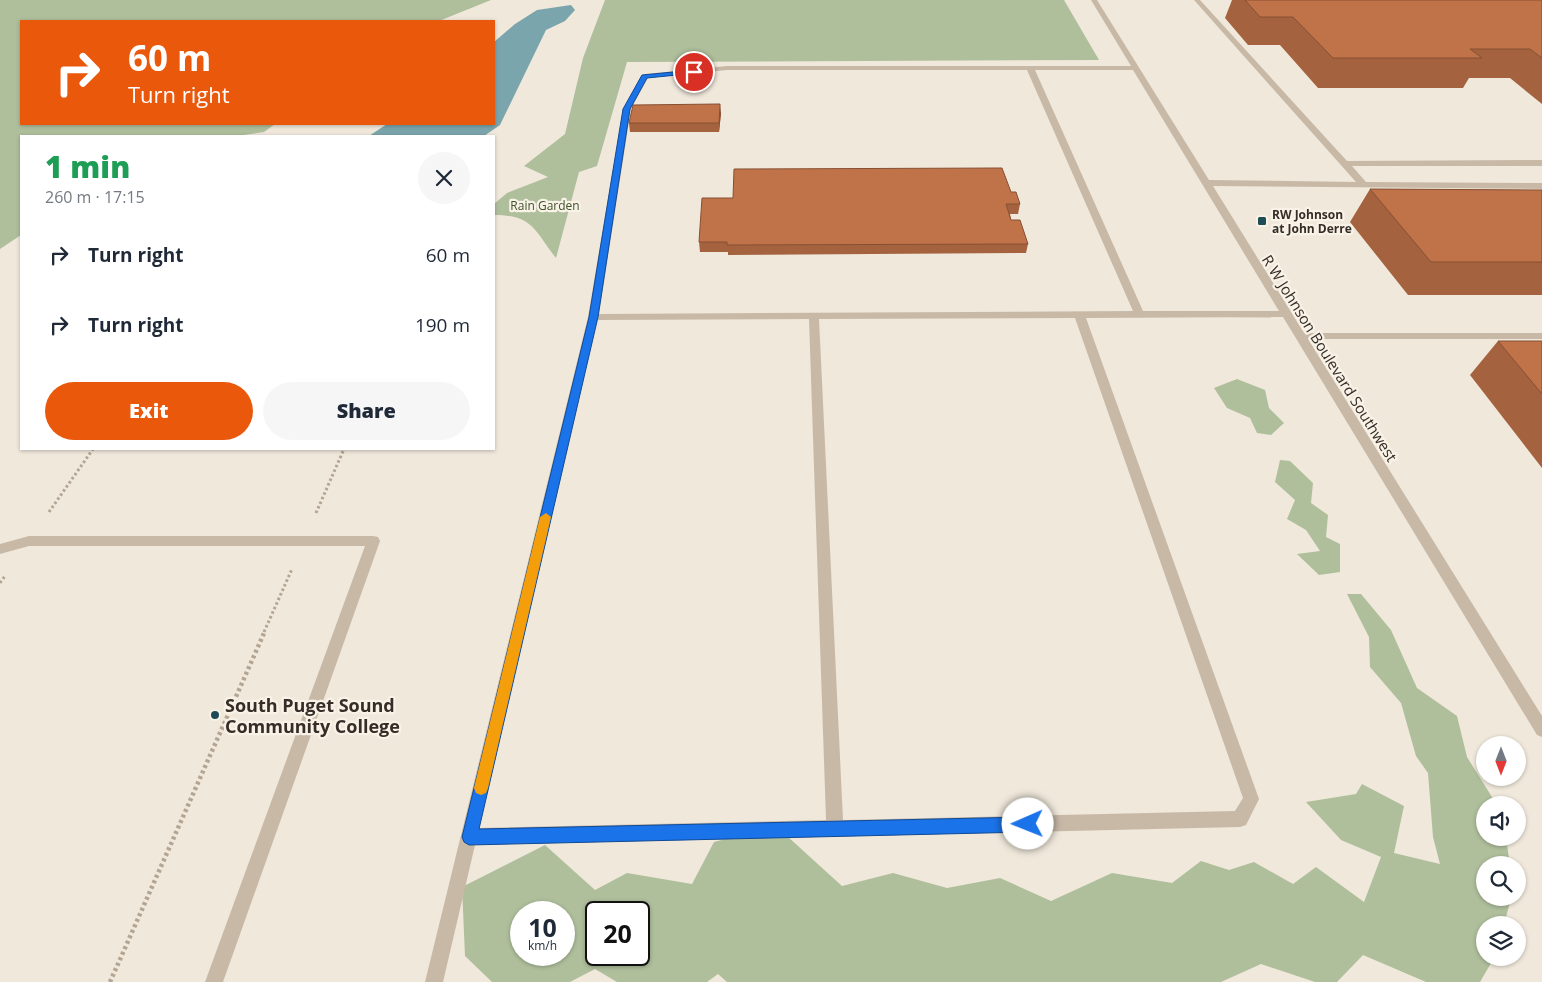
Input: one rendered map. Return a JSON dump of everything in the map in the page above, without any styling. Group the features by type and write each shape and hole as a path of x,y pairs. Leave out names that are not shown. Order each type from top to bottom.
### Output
{"street":[{"name":"R W Johnson Boulevard Southwest","path":"1094,0 1542,730"},
{"path":"1197,0 1363,184"},
{"path":"434,982 594,317 627,109 644,76 727,68 1135,68"},
{"path":"1030,68 1139,313"},
{"path":"1344,164 1542,163"},
{"path":"1205,183 1542,186"},
{"path":"594,317 1139,313 1285,314"},
{"path":"469,837 1240,819 1251,799 1078,314"},
{"path":"814,316 835,829"},
{"path":"1300,336 1542,336"},
{"path":"0,550 29,541 373,541 214,982"}],"path":[{"path":"46,516 92,450"},
{"path":"314,517 344,450"},
{"path":"110,982 293,566"}],"green space":[{"path":"0,0 491,0 441,20 20,20 20,125 274,125 264,132 243,135 20,135 20,236 0,249"},
{"name":"Rain Garden","path":"605,0 1064,0 1099,60 627,62 597,166 579,172 556,258 537,232 525,221 495,215 495,203 507,193 548,177 524,166 565,134 583,58"},
{"path":"1237,379 1265,390 1269,408 1284,423 1271,435 1257,433 1250,418 1227,408 1214,388"},
{"path":"1280,460 1290,461 1313,483 1311,503 1328,515 1326,537 1340,544 1340,572 1319,575 1297,554 1320,551 1306,530 1287,519 1295,500 1275,482"},
{"path":"1347,594 1361,594 1391,630 1417,688 1457,716 1467,757 1476,771 1476,786 1485,786 1491,796 1476,796 1476,846 1507,846 1509,856 1476,856 1476,906 1509,906 1506,916 1476,916 1476,966 1489,966 1480,982 1426,982 1363,955 1337,982 1315,982 1261,964 1221,982 727,982 718,974 707,982 617,982 595,969 570,982 492,982 465,956 462,887 545,845 595,890 627,873 692,884 714,842 776,826 842,886 893,873 947,888 1000,878 1051,901 1112,873 1172,883 1201,861 1229,870 1254,862 1293,884 1316,867 1364,902 1381,857 1341,840 1306,802 1356,794 1362,784 1404,806 1394,853 1440,864 1433,837 1428,773 1416,756 1401,703 1370,667 1369,637"}],"water":[{"path":"571,5 575,10 565,21 546,30 500,125 485,135 370,135 386,125 495,125 495,41 515,24 537,10"}],"building":[{"path":"1245,0 1542,0 1542,58 1530,49 1470,49 1482,58 1333,58 1293,17 1260,17"},
{"path":"720,104 719,123 629,123 633,105"},
{"path":"1002,168 1011,192 1016,192 1020,204 1006,204 1011,220 1020,220 1028,244 727,245 727,242 699,242 702,198 733,198 734,169"},
{"path":"1370,189 1542,190 1542,262 1431,262"},
{"path":"1498,341 1542,341 1542,394"}],"slow traffic":[{"path":"481,788 546,517"}],"place":[{"name":"RW Johnson at John Derre","path":"1262,221"},
{"name":"South Puget Sound Community College","path":"215,715"}],"route":[{"path":"694,72 644,76 627,109 594,317 469,837 1028,824"}]}
